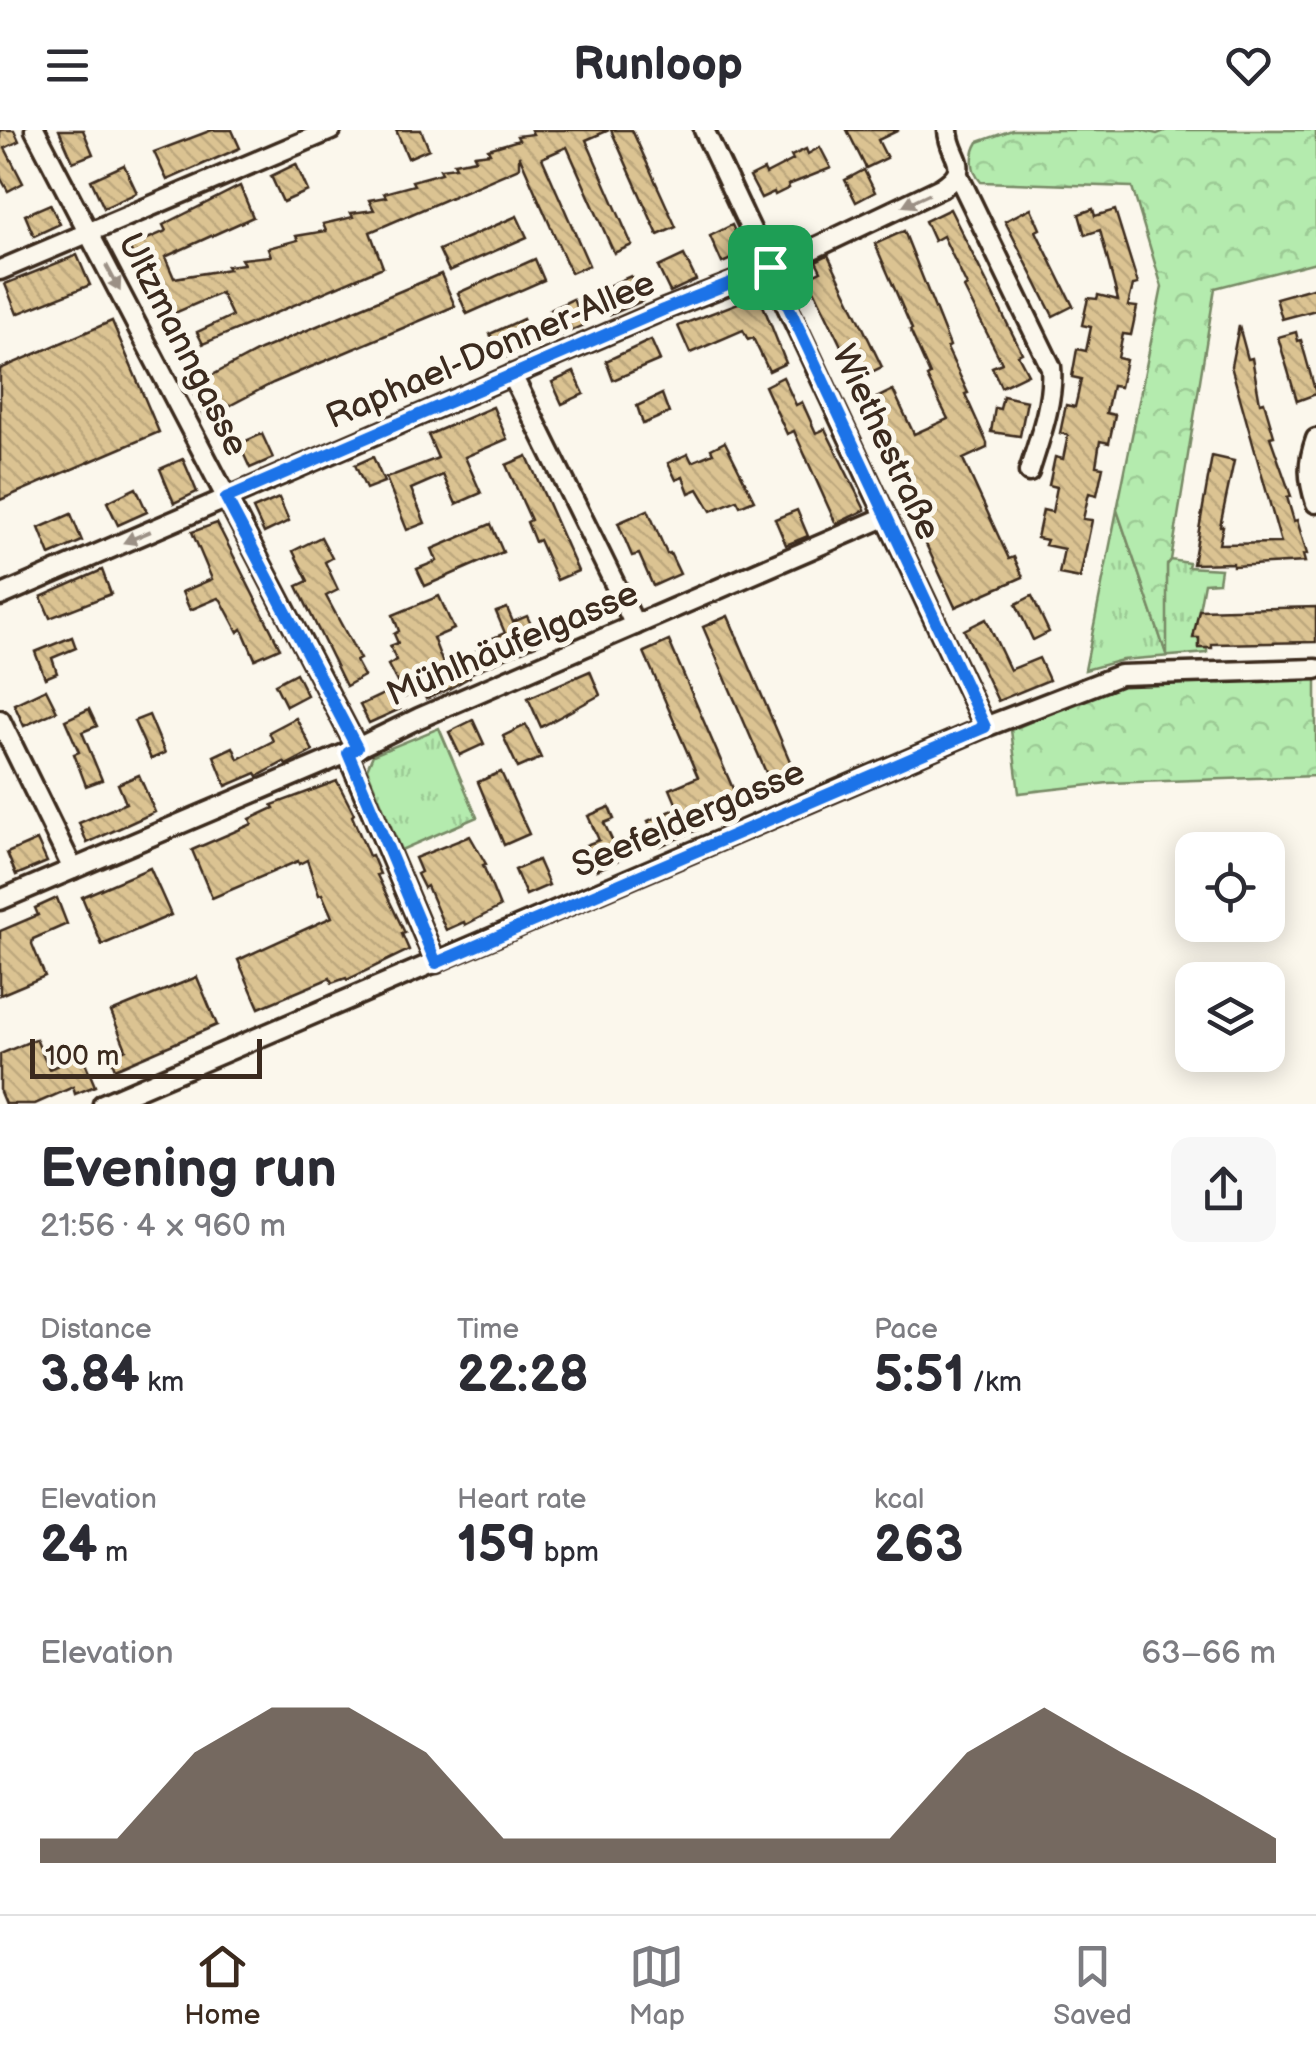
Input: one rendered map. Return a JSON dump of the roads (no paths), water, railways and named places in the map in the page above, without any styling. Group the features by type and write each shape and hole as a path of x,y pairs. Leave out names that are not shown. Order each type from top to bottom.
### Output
{"street":[{"name":"Ultzmanngasse","path":"36,130 352,750 436,963"},
{"path":"0,270 331,130"},
{"name":"Wiethestraße","path":"704,130 985,727"},
{"path":"948,130 950,146 960,167 958,175 1051,367 1040,439 1029,472"},
{"name":"Raphael-Donner-Allee","path":"0,596 770,267 941,188 958,175"},
{"path":"512,375 635,625"},
{"path":"1316,439 1308,478 1316,503"},
{"name":"Mühlhäufelgasse","path":"0,900 886,517"},
{"name":"Seefeldergasse","path":"103,1104 985,727 1120,674 1316,669"},
{"path":"0,720 74,869"}]}
